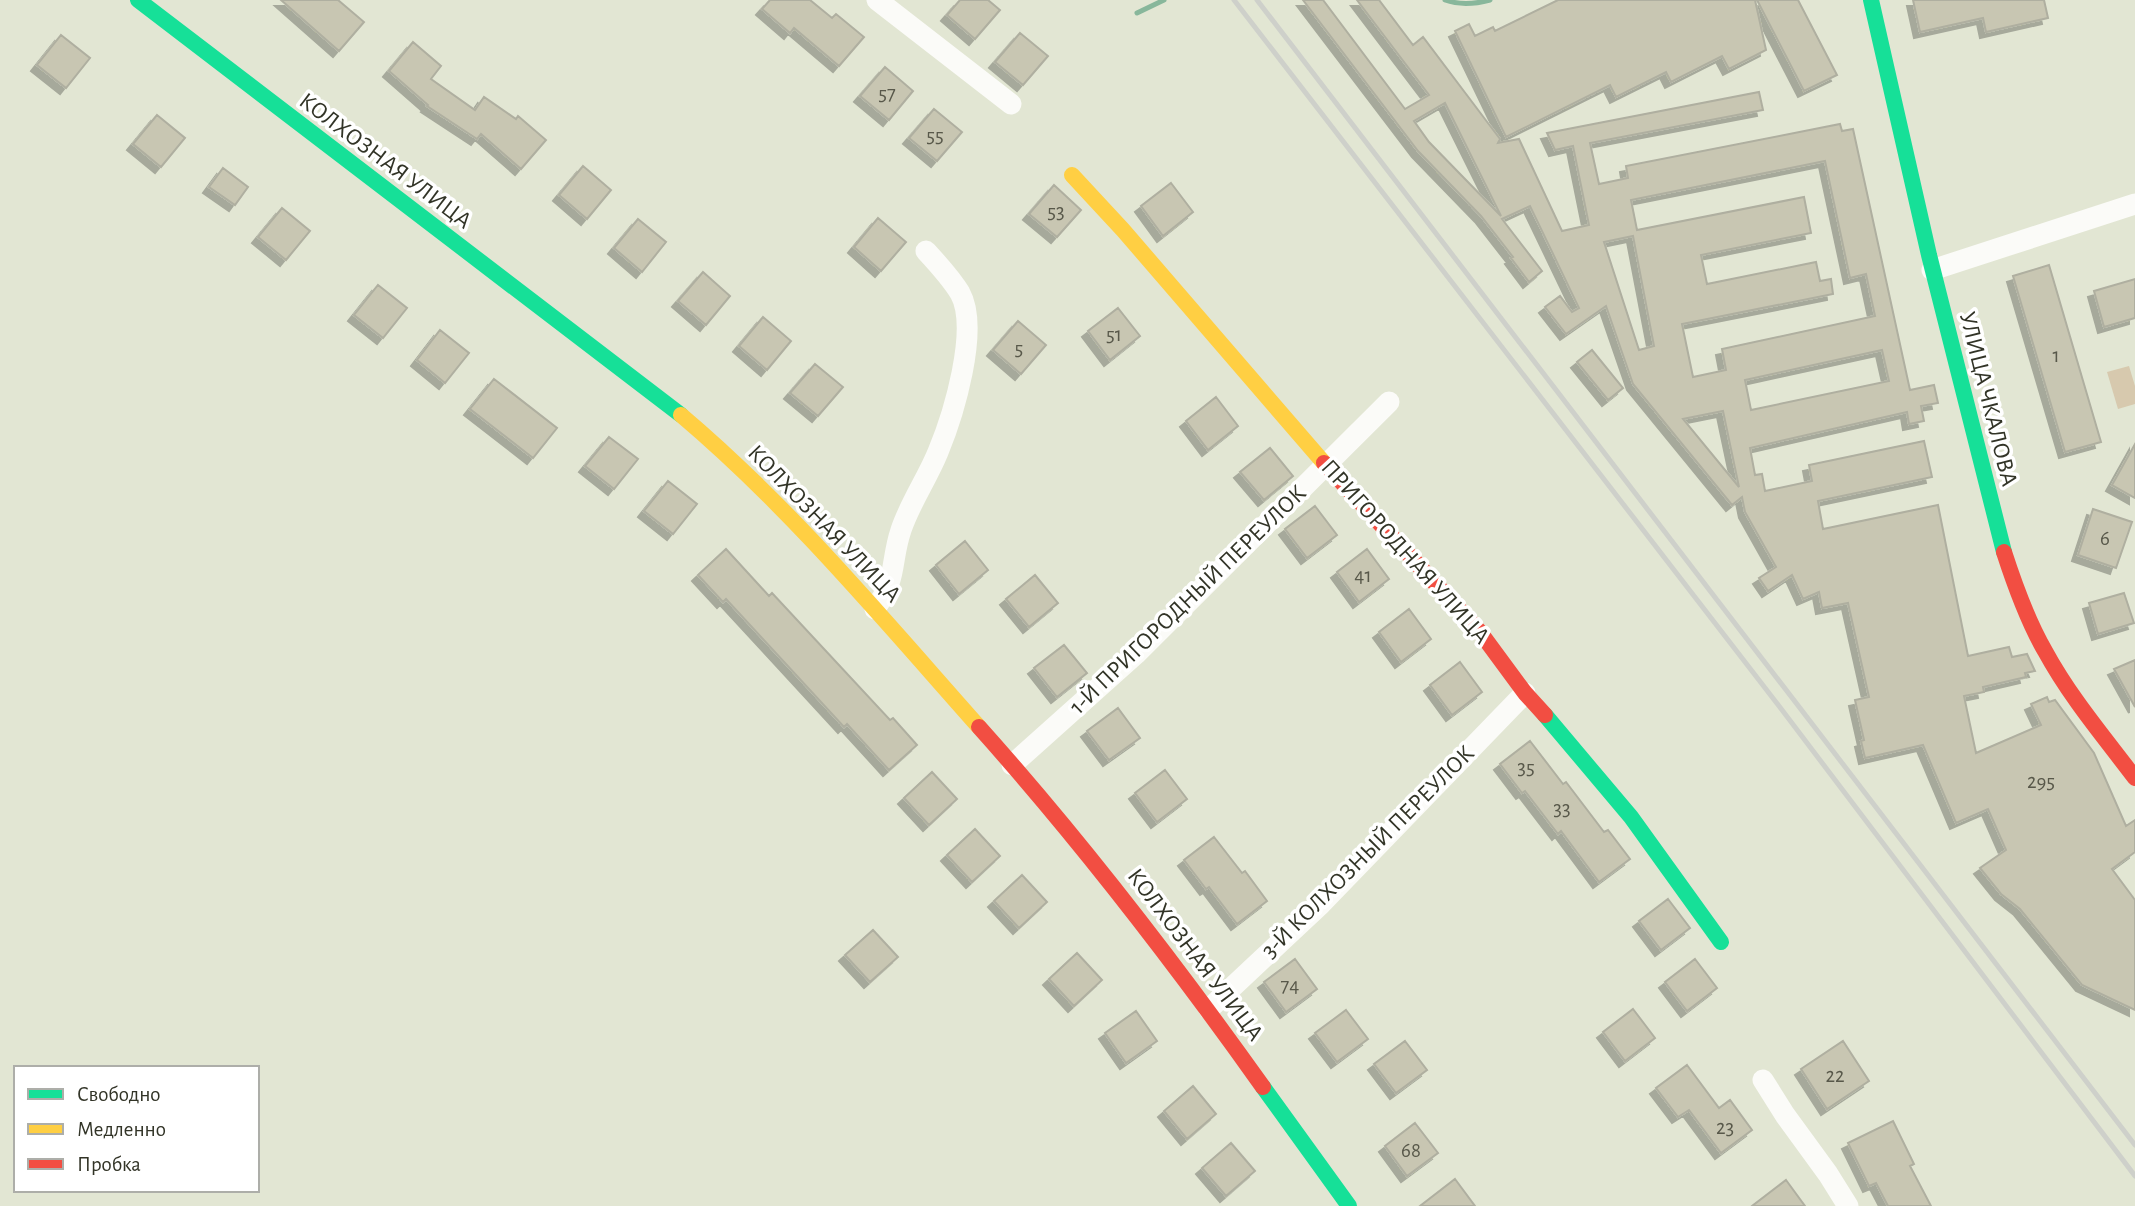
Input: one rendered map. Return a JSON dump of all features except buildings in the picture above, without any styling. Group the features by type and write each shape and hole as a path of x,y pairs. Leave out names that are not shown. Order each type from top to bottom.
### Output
{"street":[{"name":"КОЛХОЗНАЯ УЛИЦА","path":"138,0 676,411 760,486 802,528 1012,765 1116,889 1209,1009 1349,1206"},
{"path":"877,0 1012,104"},
{"name":"УЛИЦА ЧКАЛОВА","path":"1871,0 1932,270 1991,506 2019,598 2059,674 2135,779"},
{"name":"ПРИГОРОДНАЯ УЛИЦА","path":"1072,175 1123,230 1327,466 1480,632 1525,693 1631,817 1721,942"},
{"path":"1932,270 2135,204"},
{"path":"875,610 887,593 892,578 900,531 946,429 954,405 969,330 967,310 960,293 926,251"},
{"name":"1-Й ПРИГОРОДНЫЙ ПЕРЕУЛОК","path":"1012,765 1136,654 1390,401"},
{"name":"3-Й КОЛХОЗНЫЙ ПЕРЕУЛОК","path":"1209,1009 1321,904 1525,693"},
{"path":"1763,1080 1848,1206"}],"shaded area":[{"path":"2129,366 2135,386 2135,404 2118,409 2107,372"}],"waterway":[{"path":"1137,13 1164,0"},
{"path":"1445,0 1456,3 1490,0"}],"railway":[{"path":"1234,0 1779,706 2135,1176"},
{"path":"1257,0 2135,1145"}],"traffic: fast":[{"path":"138,0 681,415"},
{"path":"1871,0 1929,255 2004,552"},
{"path":"1545,715 1631,817 1721,942"},
{"path":"1263,1087 1349,1206"}],"traffic: slow":[{"path":"1072,175 1123,230 1324,463"},
{"path":"681,415 798,526 872,605 979,727"}],"traffic: jam":[{"path":"1324,463 1480,632 1525,693 1545,715"},
{"path":"2004,552 2027,615 2055,668 2135,778"},
{"path":"979,727 1126,903 1263,1087"}]}
